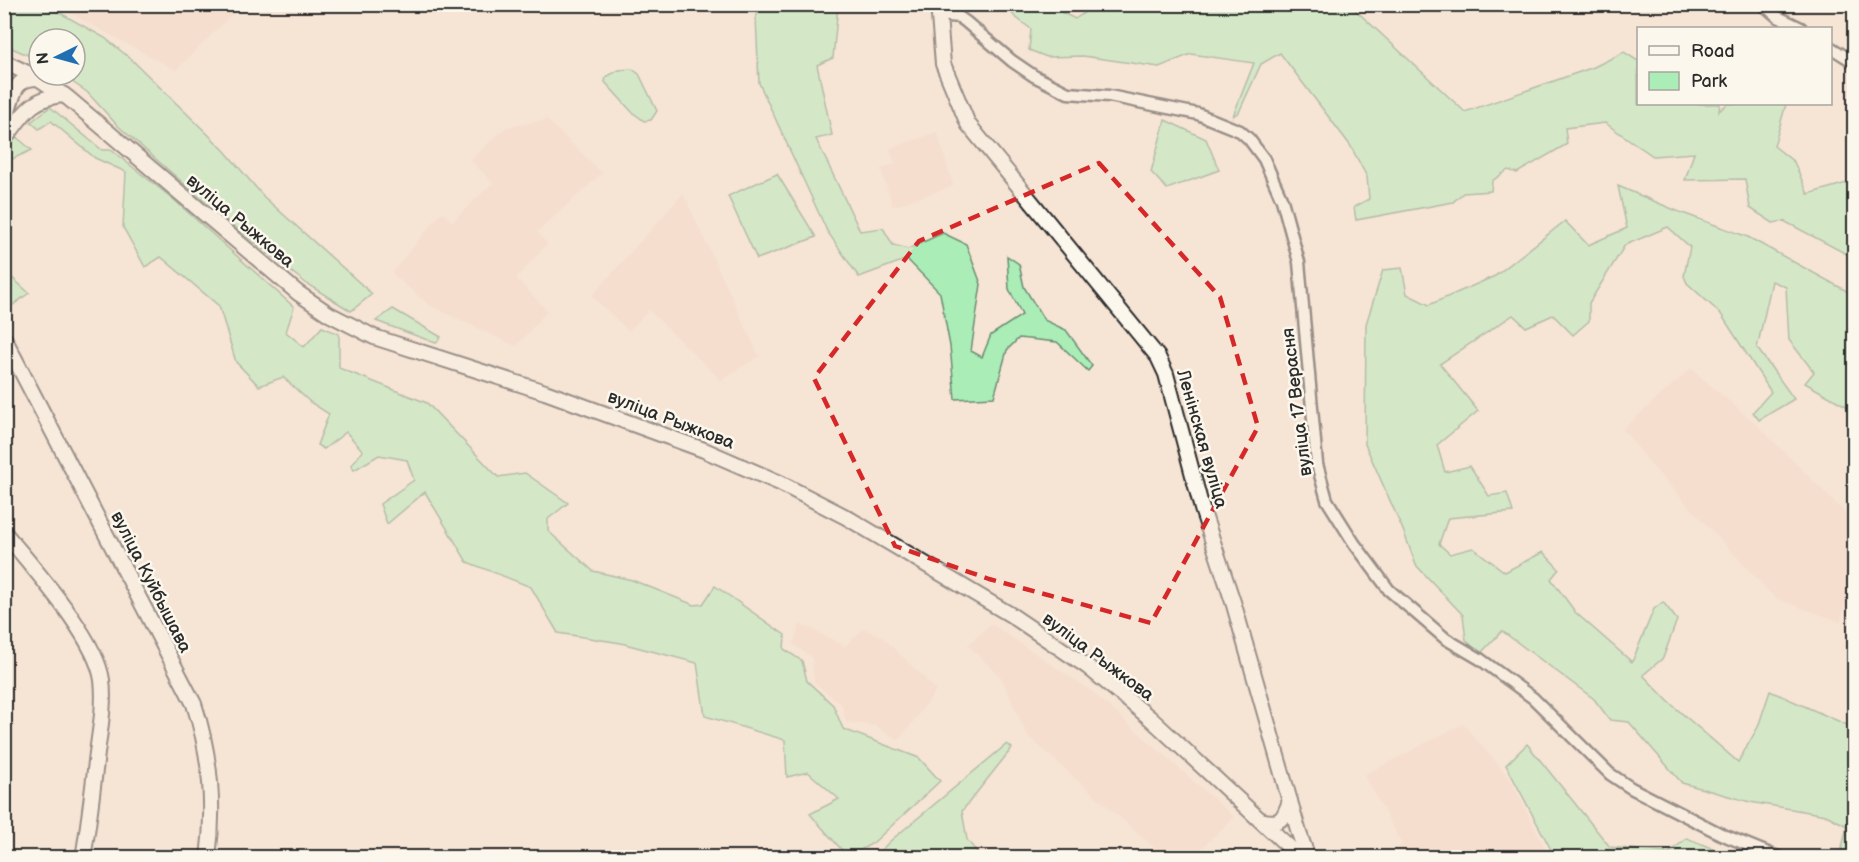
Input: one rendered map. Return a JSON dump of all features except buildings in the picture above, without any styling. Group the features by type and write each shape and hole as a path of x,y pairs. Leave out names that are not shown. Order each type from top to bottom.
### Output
{"main road":[{"name":"Ленінская вуліца","path":"938,10 943,64 968,124 1158,357 1166,374 1202,509 1234,605 1308,858"},
{"name":"вуліца Рыжкова","path":"4,62 27,73"},
{"path":"8,111 16,86 27,78"},
{"path":"4,83 8,111 15,126"},
{"path":"15,126 34,87"},
{"name":"вуліца Рыжкова","path":"52,87 289,286 329,314 374,337 545,392 704,450 815,500 1011,615 1088,667 1150,718 1301,858"},
{"path":"4,140 35,102 52,96 64,95"},
{"name":"вуліца Куйбышава","path":"4,338 194,704 205,738 208,763 211,839 208,858"},
{"path":"4,532 57,597 80,632 102,679 102,709 83,858"},
{"path":"1260,820 1277,822 1284,818 1290,801"}],"street":[{"path":"1763,4 1778,17 1799,27"},
{"name":"вуліца 17 Верасня","path":"938,10 959,17 1012,61 1034,76 1068,93 1109,96 1198,114 1240,131 1249,139 1264,159 1282,200 1299,262 1317,464 1328,500 1354,543 1389,590 1446,639 1480,659 1533,698 1610,774 1631,788 1721,834 1780,858"},
{"path":"1832,48 1854,62"}],"highlighted area":[{"path":"1099,163 1220,297 1258,427 1151,623 989,579 895,546 814,378 919,241"}],"shaded area":[{"path":"55,5 241,5 176,70"},
{"path":"547,120 602,173 537,232 547,244 516,278 547,311 516,346 429,305 392,273 442,212 452,222 493,183 471,160 505,128"},
{"path":"937,132 953,186 893,206 881,169 896,164 890,149"},
{"path":"683,194 759,356 721,380 649,310 629,331 592,296"},
{"path":"1691,369 1757,425 1854,522 1854,565 1841,622 1775,598 1654,468 1623,429"},
{"path":"800,624 845,646 864,629 881,636 936,690 899,740 874,725 846,722 842,705 814,682 812,657 793,644"},
{"path":"991,624 1092,692 1234,817 1192,857 1165,857 1028,736 1001,677 968,645"},
{"path":"1463,724 1511,780 1549,857 1390,857 1402,844 1365,775"}],"green space":[{"path":"5,4 46,5 85,27 27,27 27,55 5,45"},
{"path":"762,4 838,5 833,58 817,65 832,135 816,139 860,231 883,228 893,245 908,249 943,233 966,244 981,284 971,351 982,357 991,335 1022,315 1009,289 1007,256 1019,264 1024,287 1044,320 1066,330 1092,366 1088,371 1057,342 1019,338 1007,350 994,397 955,399 950,346 940,293 907,259 859,277 827,231 759,83 756,17"},
{"path":"1007,5 1063,5 1061,12 1075,19 1096,5 1301,5 1300,10 1306,11 1350,5 1465,112 1594,67 1624,52 1637,60 1637,105 1720,105 1719,111 1726,105 1786,105 1774,146 1794,162 1808,194 1850,182 1854,186 1854,258 1784,221 1773,223 1750,208 1745,179 1685,180 1694,153 1653,156 1605,123 1565,128 1567,144 1517,173 1508,170 1492,181 1491,191 1463,193 1453,202 1356,220 1354,207 1369,199 1367,177 1350,145 1280,53 1261,64 1239,112 1233,116 1254,63 1191,54 1159,67 1083,56 1047,57 1029,50 1031,29 1014,16"},
{"path":"87,28 105,38 131,59 224,150 264,197 372,294 351,311 307,284 222,217 117,125 80,87 87,87"},
{"path":"632,69 639,74 657,111 651,120 644,121 632,112 605,82 606,77 619,70"},
{"path":"50,107 102,150 111,150 173,199 294,307 286,332 304,347 322,327 339,334 339,368 427,403 498,477 525,473 568,503 548,519 548,531 593,571 632,580 694,605 703,604 715,586 785,635 784,649 802,661 807,681 833,705 843,729 919,758 940,781 873,843 848,857 810,814 839,799 808,772 787,777 785,740 705,716 697,663 621,643 558,633 531,587 467,562 425,492 387,524 380,504 414,480 407,460 379,455 354,470 351,465 363,451 346,432 324,449 317,445 329,414 310,402 283,377 259,386 236,362 219,306 161,257 145,267 123,227 126,172 95,158 51,121 39,129 31,122"},
{"path":"1165,120 1206,139 1219,170 1167,189 1151,172"},
{"path":"15,136 32,150 12,159 5,167 5,149"},
{"path":"777,174 816,237 757,259 728,196"},
{"path":"1618,186 1748,237 1854,295 1853,410 1805,383 1814,372 1789,340 1786,287 1772,281 1757,348 1794,399 1759,420 1753,412 1771,392 1721,314 1687,283 1684,276 1690,247 1668,227 1625,245 1589,303 1589,321 1573,335 1553,315 1526,327 1513,315 1440,364 1478,411 1437,445 1445,472 1470,466 1489,496 1507,493 1513,512 1448,518 1439,544 1450,554 1473,548 1505,572 1543,552 1559,569 1551,579 1576,613 1632,662 1654,609 1663,602 1677,620 1663,658 1643,675 1670,703 1738,762 1758,727 1770,691 1854,728 1854,857 1840,857 1847,826 1826,815 1750,802 1682,783 1629,722 1610,720 1594,699 1502,631 1480,654 1466,640 1463,615 1416,565 1365,444 1366,324 1383,270 1402,268 1407,294 1429,305 1495,276 1565,221 1588,245 1627,228"},
{"path":"8,274 29,293 5,311 5,277"},
{"path":"393,309 441,337 436,343 376,321"},
{"path":"5,311 11,322 5,325"},
{"path":"1007,744 1012,748 962,811 967,840 981,857 875,857 889,842"},
{"path":"1527,744 1610,847 1669,853 1687,838 1733,857 1555,857 1506,765"}]}
